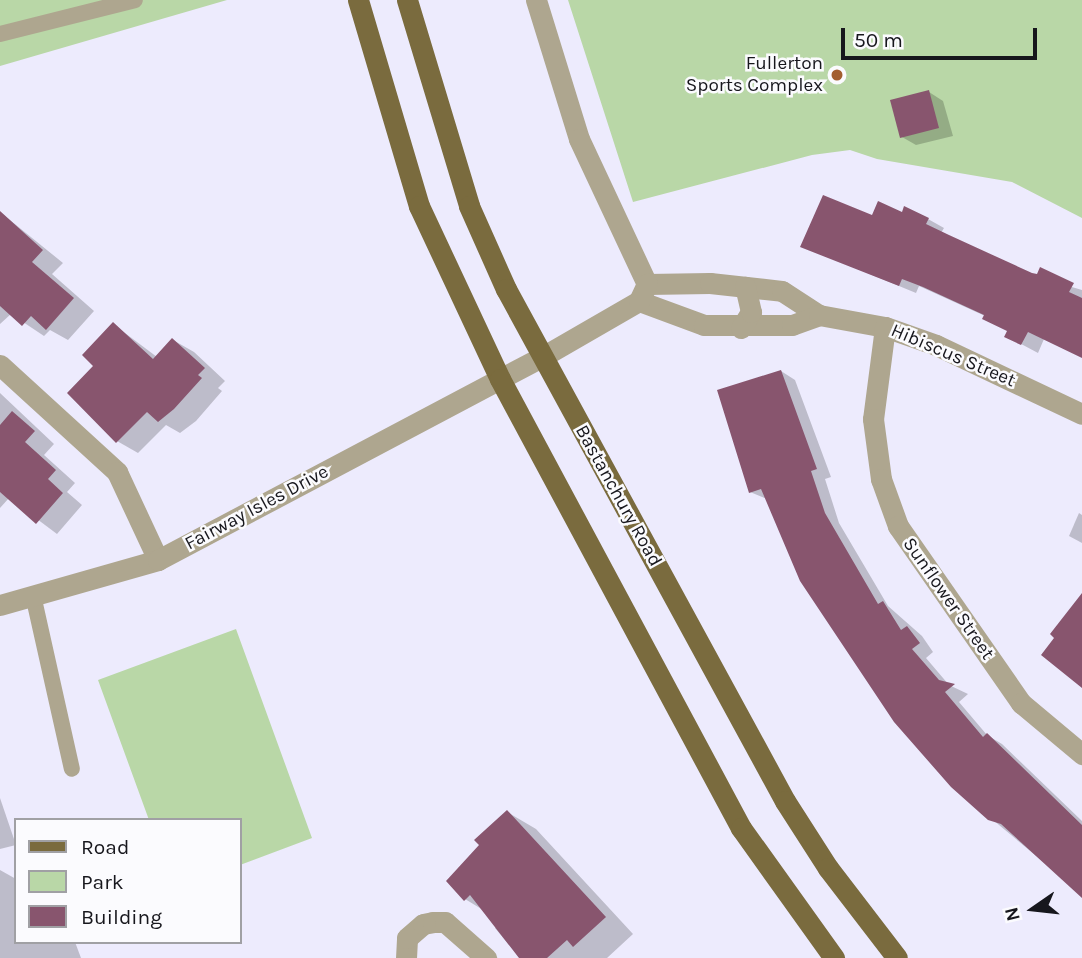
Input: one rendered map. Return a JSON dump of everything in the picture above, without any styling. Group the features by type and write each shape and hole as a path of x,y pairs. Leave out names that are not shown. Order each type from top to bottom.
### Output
{"main road":[{"path":"358,0 419,206 500,379 741,828 834,958"},
{"name":"Bastanchury Road","path":"407,0 469,206 542,357 785,801 828,868 897,958"}],"street":[{"path":"536,0 579,139 643,293"},
{"path":"741,328 751,312 745,286"},
{"name":"Hibiscus Street","path":"643,293 745,286 782,291 818,316 885,327 936,345 1082,414"},
{"name":"Fairway Isles Drive","path":"0,605 158,560 542,357 643,293"},
{"name":"Hibiscus Street","path":"643,293 684,321 741,328 792,325 818,316"},
{"name":"Sunflower Street","path":"885,327 873,419 881,479 898,526 1021,703 1082,754"},
{"path":"0,365 117,472 158,560"},
{"path":"406,958 407,938 423,924 433,922 445,922 486,958"}],"lane":[{"path":"0,34 135,0"},
{"path":"33,595 72,769"}],"green space":[{"path":"0,0 227,0 0,66"},
{"name":"Fullerton Sports Complex","path":"568,0 1082,0 1082,218 1012,182 877,159 850,150 812,155 633,202"},
{"path":"236,629 312,838 242,864 242,818 148,818 98,680"}],"building":[{"path":"929,90 939,128 900,138 890,100"},
{"path":"823,195 872,215 878,201 902,212 904,206 929,218 926,224 1032,273 1037,274 1040,267 1074,283 1069,292 1082,298 1082,358 1028,332 1021,345 1004,337 1007,331 982,319 984,315 923,287 902,279 899,286 800,247"},
{"path":"0,211 43,250 32,262 74,298 46,330 31,316 22,326 0,306"},
{"path":"113,322 153,359 172,338 205,368 198,375 202,378 174,409 158,422 147,412 116,443 67,393 93,366 82,355"},
{"path":"781,370 817,469 811,471 825,513 878,604 883,601 901,630 907,626 920,643 912,649 939,680 955,684 945,692 983,737 987,733 1082,825 1082,898 1001,824 988,820 951,787 894,722 800,581 761,489 749,493 717,390"},
{"path":"12,411 35,431 25,442 56,470 48,479 63,493 36,524 0,492 0,425"},
{"path":"1082,593 1082,688 1041,655 1054,638 1050,634"},
{"path":"507,810 606,917 573,947 567,940 547,958 519,958 470,895 464,901 446,881 479,845 474,840"}],"place":[{"name":"Fullerton Sports Complex","path":"837,75"}]}
